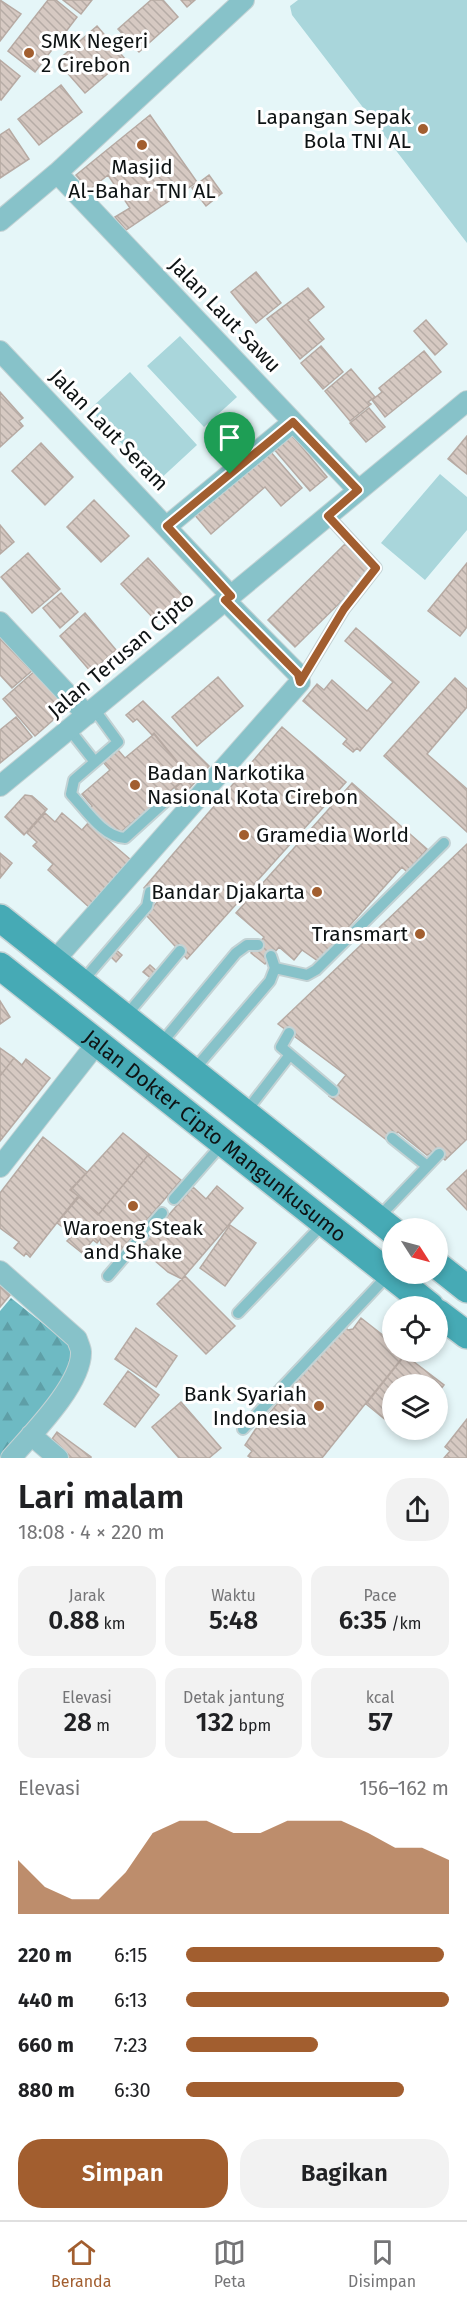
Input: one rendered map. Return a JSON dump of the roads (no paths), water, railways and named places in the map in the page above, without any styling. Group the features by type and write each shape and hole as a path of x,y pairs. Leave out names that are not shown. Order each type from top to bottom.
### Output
{"main road":[{"name":"Jalan Dokter Cipto Mangunkusumo","path":"0,918 382,1223"},
{"name":"Jalan Dokter Cipto Mangunkusumo","path":"0,966 382,1269"},
{"path":"448,1274 467,1289"},
{"name":"Jalan Dokter Cipto Mangunkusumo","path":"402,1284 417,1296"},
{"path":"448,1321 467,1335"}],"street":[{"path":"0,220 57,173 244,0"},
{"name":"Jalan Laut Sawu","path":"57,173 358,490"},
{"name":"Jalan Laut Seram","path":"0,351 167,526 228,598 298,674 300,682"},
{"name":"Jalan Terusan Cipto","path":"0,786 467,400"},
{"path":"167,526 293,422"},
{"path":"0,622 90,712"},
{"path":"54,961 300,682"},
{"path":"0,1167 97,1043"},
{"path":"0,1271 76,1339 81,1351 78,1368 64,1392 32,1435 11,1458"},
{"path":"32,1435 58,1458"}],"lane":[{"path":"300,682 344,609 376,568 328,516"},
{"path":"90,712 118,742 74,780 71,794 115,838 125,838 168,799"},
{"path":"69,729 95,762"},
{"path":"275,968 307,975 316,970 444,843"},
{"path":"81,983 149,908 150,892"},
{"path":"160,1045 236,953 247,945 258,945"},
{"path":"125,1018 180,951"},
{"path":"193,1071 270,981 275,968 271,956"},
{"path":"289,1033 280,1047 333,1091"},
{"path":"245,1113 289,1056"},
{"path":"392,1138 427,1166"},
{"path":"174,1199 223,1143"},
{"path":"390,1218 427,1166 439,1154"},
{"path":"108,1276 162,1213"},
{"path":"238,1313 324,1223"},
{"path":"243,1429 382,1281"}],"place":[{"name":"SMK Negeri 2 Cirebon","path":"29,53"},
{"name":"Lapangan Sepak Bola TNI AL","path":"423,129"},
{"name":"Masjid Al-Bahar TNI AL","path":"142,145"},
{"name":"Badan Narkotika Nasional Kota Cirebon","path":"135,785"},
{"name":"Gramedia World","path":"244,835"},
{"name":"Bandar Djakarta","path":"317,892"},
{"name":"Transmart","path":"420,934"},
{"name":"Waroeng Steak and Shake","path":"133,1206"},
{"name":"Bank Syariah Indonesia","path":"319,1406"}]}
